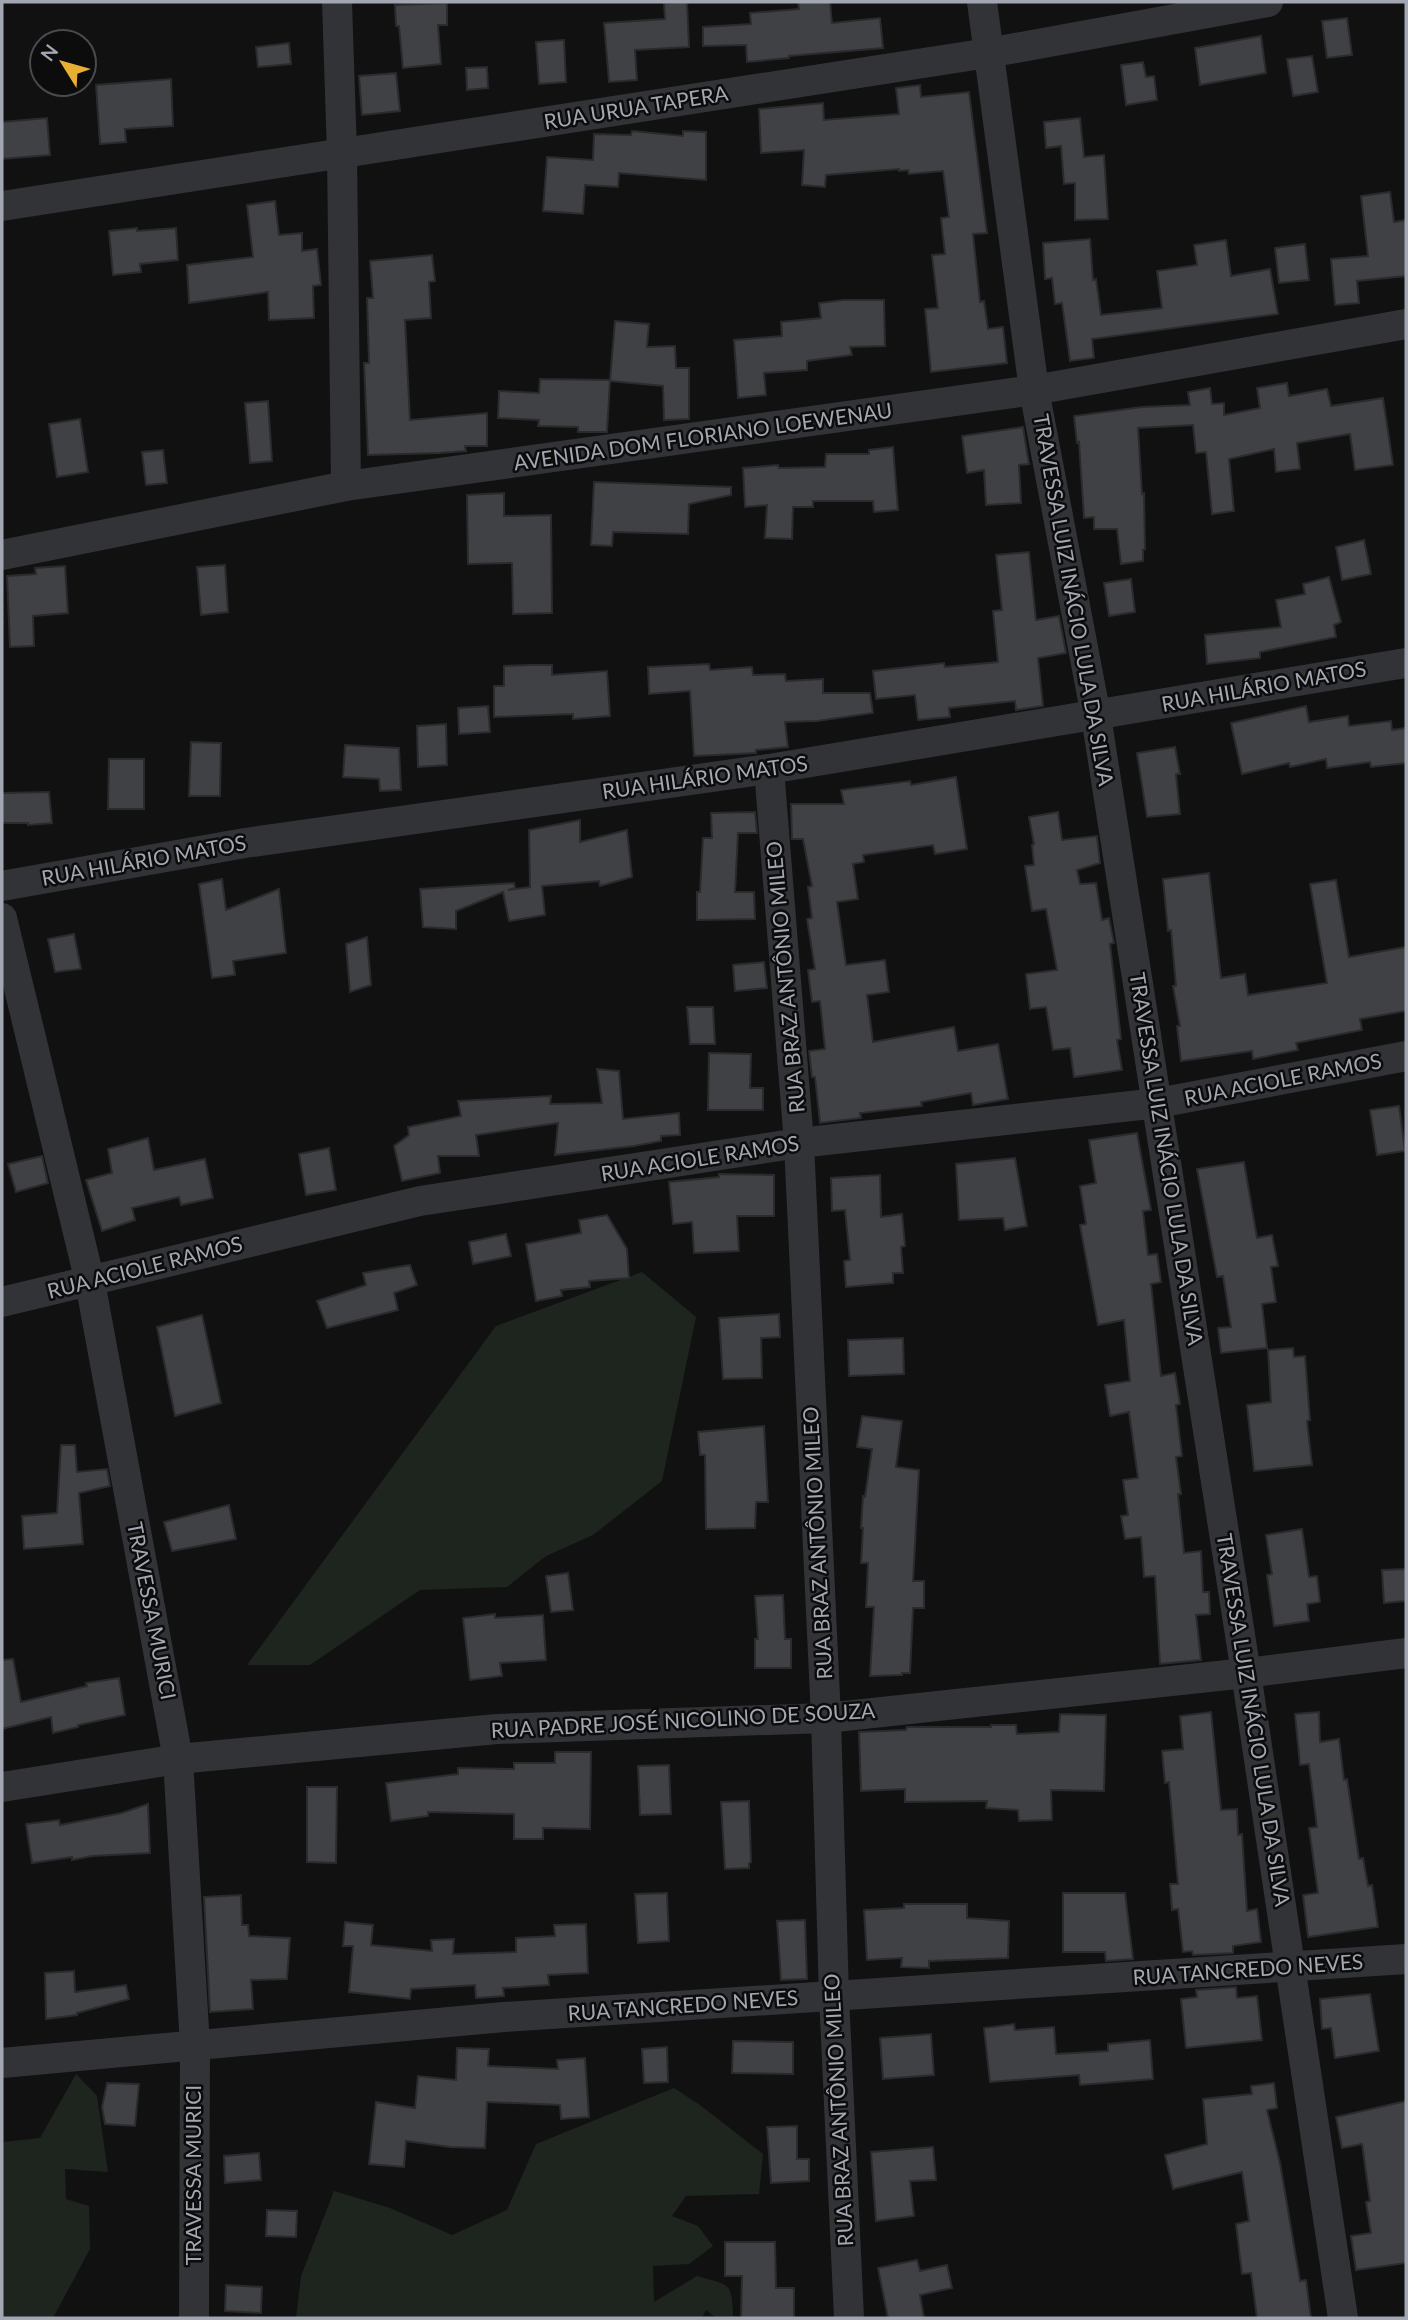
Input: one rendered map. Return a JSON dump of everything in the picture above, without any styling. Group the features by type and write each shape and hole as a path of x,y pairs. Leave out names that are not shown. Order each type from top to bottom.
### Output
{"street":[{"path":"337,2 342,154 346,486"},
{"name":"TRAVESSA LUIZ INÁCIO LULA DA SILVA","path":"982,2 1034,390 1096,716 1246,1673 1343,2318"},
{"name":"RUA URUA TAPERA","path":"2,206 988,53 1269,2"},
{"name":"AVENIDA DOM FLORIANO LOEWENAU","path":"2,555 346,486 1034,390 1406,324"},
{"name":"RUA HILÁRIO MATOS","path":"2,886 245,843 769,769 1406,663"},
{"name":"RUA BRAZ ANTÔNIO MILEO","path":"769,769 799,1143 849,2318"},
{"name":"TRAVESSA MURICI","path":"2,918 90,1282 178,1759 195,2046 194,2318"},
{"name":"RUA ACIOLE RAMOS","path":"2,1302 420,1201 799,1143 1158,1103 1406,1056"},
{"name":"RUA PADRE JOSÉ NICOLINO DE SOUZA","path":"2,1787 178,1759 497,1729 825,1718 1406,1653"},
{"name":"RUA TANCREDO NEVES","path":"2,2063 504,2017 1406,1959"}],"shaded area":[{"path":"642,1272 696,1317 662,1481 593,1535 546,1556 507,1587 420,1590 310,1665 247,1665 496,1326"},
{"path":"76,2074 97,2096 108,2172 65,2169 66,2199 89,2206 90,2249 53,2318 2,2318 2,2142 40,2138"},
{"path":"674,2088 763,2154 759,2194 686,2196 672,2216 698,2226 713,2246 689,2264 653,2266 654,2302 697,2276 727,2286 730,2290 733,2316 766,2318 716,2318 706,2310 702,2318 296,2318 301,2276 334,2191 390,2208 452,2235 507,2210 536,2144"}],"building":[{"path":"687,2 689,47 635,50 637,80 609,82 604,23 665,19 664,3"},
{"path":"798,2 830,2 832,23 880,18 883,48 747,62 746,45 703,46 703,27 751,24 750,13 799,9"},
{"path":"447,3 447,25 438,25 441,64 403,68 395,5"},
{"path":"1347,18 1352,55 1327,58 1322,21"},
{"path":"1261,36 1266,73 1200,85 1195,48"},
{"path":"564,40 566,82 539,84 536,42"},
{"path":"289,43 291,64 258,67 256,47"},
{"path":"1312,56 1318,92 1293,96 1287,59"},
{"path":"1143,62 1146,77 1154,76 1157,100 1126,105 1121,65"},
{"path":"487,67 488,88 467,90 466,68"},
{"path":"396,73 400,111 362,115 359,76"},
{"path":"171,79 173,126 125,129 126,142 100,144 98,85"},
{"path":"920,85 921,97 969,92 987,233 973,234 980,302 984,301 988,329 1003,327 1007,363 931,372 925,309 938,308 932,255 945,254 941,218 949,217 943,171 909,174 908,170 899,169 826,175 825,187 802,185 804,150 761,153 759,109 823,103 824,120 899,114 896,88"},
{"path":"47,118 50,155 2,159 2,122"},
{"path":"1080,118 1084,157 1104,155 1108,219 1075,220 1075,183 1064,184 1061,146 1046,148 1044,122"},
{"path":"632,131 683,136 683,131 706,132 706,180 619,173 618,187 585,185 583,214 543,211 547,157 593,160 594,134 631,135"},
{"path":"1390,192 1394,222 1406,220 1406,276 1357,281 1359,303 1335,305 1331,259 1368,256 1361,196"},
{"path":"275,201 279,235 302,233 302,251 317,249 321,285 313,286 314,318 269,320 268,292 189,303 187,265 253,257 247,205"},
{"path":"137,228 137,231 176,228 178,260 140,264 141,272 113,275 109,231"},
{"path":"1090,239 1093,280 1096,279 1101,315 1162,308 1157,271 1197,265 1194,245 1226,240 1231,276 1270,269 1278,314 1092,339 1094,358 1070,361 1062,303 1055,304 1052,278 1045,279 1043,243"},
{"path":"1305,244 1309,280 1279,283 1275,248"},
{"path":"432,255 435,281 429,282 431,318 405,320 410,420 487,413 487,446 465,446 466,451 368,455 364,363 369,363 367,298 373,298 370,261"},
{"path":"884,300 885,346 850,347 852,355 807,361 807,370 764,373 766,395 738,398 734,340 782,336 781,322 821,318 819,303"},
{"path":"615,321 649,324 647,347 675,346 676,368 689,368 689,419 664,420 663,386 610,381 607,432 578,432 578,427 538,426 539,420 498,418 499,391 539,393 540,379 610,380"},
{"path":"1287,383 1289,396 1327,389 1331,406 1383,398 1393,465 1355,470 1350,434 1297,443 1300,469 1276,472 1274,449 1229,459 1234,511 1212,514 1206,452 1196,453 1193,425 1138,428 1142,494 1144,493 1145,549 1143,561 1121,564 1117,529 1094,529 1094,517 1084,518 1079,442 1077,443 1074,416 1142,407 1190,405 1188,392 1210,388 1212,404 1224,403 1224,415 1260,408 1257,388"},
{"path":"268,401 272,461 250,463 245,403"},
{"path":"80,419 88,472 57,477 49,424"},
{"path":"1023,427 1029,464 1019,465 1021,503 986,505 984,470 967,473 962,436"},
{"path":"893,447 898,510 874,512 873,501 813,501 813,507 793,507 792,539 765,538 767,505 745,507 743,468 778,465 779,468 825,467 826,454 869,454 869,450"},
{"path":"163,450 167,483 146,485 142,452"},
{"path":"594,482 731,487 731,495 689,504 688,534 613,532 612,546 591,545"},
{"path":"504,493 504,516 551,515 552,613 513,614 512,563 468,564 467,495"},
{"path":"1364,540 1371,574 1342,580 1336,547"},
{"path":"1029,552 1036,620 1059,616 1066,653 1038,658 1043,706 1016,710 1015,701 949,708 950,717 918,720 915,695 876,699 873,671 944,663 945,667 998,662 993,611 1002,610 996,555"},
{"path":"225,565 228,612 201,615 197,567"},
{"path":"65,566 68,613 33,616 34,646 10,647 7,576 36,574 35,568"},
{"path":"1329,577 1341,622 1334,625 1336,637 1260,652 1260,658 1207,664 1205,635 1281,627 1276,600 1305,594 1303,584"},
{"path":"1131,579 1135,612 1109,616 1104,583"},
{"path":"709,664 710,670 752,667 753,675 785,674 786,681 823,679 823,693 870,693 873,713 817,721 785,722 788,747 756,750 756,753 694,756 690,691 649,694 648,667"},
{"path":"552,665 552,675 607,671 610,716 573,719 573,714 494,717 494,686 504,686 504,666"},
{"path":"488,706 490,732 459,734 458,708"},
{"path":"1306,706 1309,722 1348,716 1349,726 1391,721 1392,730 1406,728 1406,763 1371,767 1370,762 1327,768 1326,759 1290,767 1289,763 1242,774 1231,723"},
{"path":"446,724 447,765 418,767 417,726"},
{"path":"191,742 221,743 220,796 189,796"},
{"path":"345,745 399,748 401,790 380,791 379,779 343,777"},
{"path":"1175,747 1180,774 1176,774 1180,814 1147,817 1137,753"},
{"path":"109,759 144,759 144,809 108,809"},
{"path":"956,777 967,849 935,854 933,845 863,855 864,862 853,864 858,899 837,902 846,965 885,960 889,992 867,995 873,1042 954,1027 958,1051 998,1044 1008,1099 973,1105 971,1093 921,1102 922,1106 860,1113 861,1118 820,1123 809,1051 825,1049 820,1001 812,1002 808,970 815,969 807,919 812,918 808,887 812,886 803,839 792,839 791,804 844,804 841,790 910,781 911,785"},
{"path":"49,792 52,823 2,823 2,793"},
{"path":"755,812 757,833 738,833 735,892 754,892 755,919 697,920 703,838 712,838 711,813"},
{"path":"1058,812 1062,840 1097,836 1100,863 1077,870 1080,884 1096,883 1102,920 1109,918 1114,943 1110,944 1121,1039 1117,1040 1122,1070 1074,1077 1070,1048 1053,1050 1046,1007 1030,1009 1026,974 1057,970 1046,909 1032,911 1025,866 1034,865 1034,844 1029,817"},
{"path":"580,820 580,842 627,830 632,877 600,886 599,881 542,886 545,915 509,921 503,892 456,911 456,929 423,927 420,889 514,883 515,888 508,890 531,887 529,830"},
{"path":"1209,873 1221,978 1245,974 1248,995 1327,983 1310,884 1336,880 1349,957 1406,947 1406,1011 1360,1019 1362,1030 1296,1043 1298,1050 1253,1059 1252,1051 1181,1061 1177,1026 1180,1026 1173,986 1176,986 1171,930 1168,931 1163,879"},
{"path":"222,879 226,910 279,889 286,953 233,961 235,975 212,978 199,884"},
{"path":"74,934 81,969 55,972 48,939"},
{"path":"367,937 371,985 350,992 346,944"},
{"path":"764,962 767,988 735,991 733,965"},
{"path":"687,1007 713,1007 715,1044 690,1044"},
{"path":"709,1053 751,1054 750,1088 763,1088 763,1110 708,1110"},
{"path":"597,1069 619,1071 623,1119 679,1113 680,1135 661,1136 661,1141 634,1146 555,1155 558,1123 476,1135 479,1156 438,1156 440,1173 402,1181 394,1146 409,1135 408,1127 461,1116 458,1101 551,1096 550,1104 602,1103"},
{"path":"1399,1106 1405,1151 1377,1155 1370,1110"},
{"path":"1137,1133 1151,1210 1143,1211 1148,1255 1157,1254 1161,1282 1151,1284 1161,1376 1175,1373 1180,1404 1176,1405 1182,1456 1176,1457 1184,1553 1201,1551 1203,1592 1209,1592 1210,1614 1196,1615 1201,1660 1160,1664 1155,1576 1144,1577 1141,1537 1125,1539 1121,1516 1128,1515 1123,1480 1138,1478 1129,1412 1110,1416 1105,1385 1130,1381 1124,1320 1098,1325 1080,1225 1086,1224 1080,1186 1096,1183 1089,1140"},
{"path":"148,1138 154,1170 205,1159 213,1198 181,1205 179,1197 132,1208 135,1220 102,1231 86,1180 112,1173 108,1149"},
{"path":"329,1148 336,1190 306,1195 299,1154"},
{"path":"42,1156 48,1183 16,1192 8,1164"},
{"path":"1015,1158 1027,1226 1005,1230 1003,1218 959,1220 956,1164"},
{"path":"1244,1162 1257,1238 1272,1235 1278,1266 1271,1267 1276,1302 1262,1304 1267,1348 1221,1353 1218,1328 1231,1327 1223,1276 1217,1277 1197,1169"},
{"path":"719,1174 774,1175 774,1216 737,1216 739,1251 694,1253 692,1222 673,1224 669,1182 719,1177"},
{"path":"880,1175 881,1217 902,1214 905,1246 901,1247 903,1273 893,1273 893,1283 846,1287 844,1261 850,1260 845,1210 832,1211 831,1178"},
{"path":"607,1215 627,1249 629,1278 589,1281 590,1287 561,1290 562,1296 536,1301 526,1244 581,1233 579,1220"},
{"path":"506,1234 511,1256 473,1264 469,1242"},
{"path":"410,1265 417,1285 394,1293 398,1310 327,1328 317,1301 366,1285 363,1273"},
{"path":"779,1314 780,1337 761,1338 762,1378 723,1379 719,1318"},
{"path":"202,1315 221,1403 175,1416 157,1327"},
{"path":"903,1338 904,1374 849,1376 848,1340"},
{"path":"1293,1348 1294,1357 1305,1356 1310,1420 1307,1421 1312,1465 1254,1471 1247,1405 1271,1402 1268,1350"},
{"path":"862,1416 902,1421 896,1467 919,1470 913,1581 924,1581 924,1608 913,1608 910,1673 902,1675 870,1676 874,1607 866,1607 868,1563 861,1563 861,1528 863,1496 865,1497 872,1449 857,1447"},
{"path":"764,1426 768,1502 756,1502 755,1528 706,1529 705,1455 700,1455 698,1432"},
{"path":"61,1445 75,1445 77,1472 107,1469 110,1486 79,1493 83,1544 24,1549 22,1516 57,1513"},
{"path":"229,1505 236,1539 172,1551 164,1522"},
{"path":"1302,1529 1309,1577 1317,1576 1320,1602 1307,1604 1309,1621 1274,1626 1267,1575 1272,1574 1266,1535"},
{"path":"1406,1569 1405,1601 1384,1603 1382,1570"},
{"path":"568,1573 573,1610 551,1612 546,1576"},
{"path":"783,1595 785,1639 791,1639 791,1668 755,1668 755,1639 758,1639 755,1596"},
{"path":"495,1614 495,1618 543,1615 546,1660 500,1663 502,1676 470,1680 463,1618"},
{"path":"13,1659 21,1702 87,1686 86,1683 119,1678 125,1715 53,1733 51,1717 2,1729 2,1660"},
{"path":"1211,1712 1221,1810 1237,1809 1238,1835 1242,1834 1247,1911 1257,1909 1261,1942 1233,1946 1233,1953 1193,1955 1192,1951 1183,1952 1178,1909 1172,1910 1170,1884 1178,1884 1169,1782 1165,1783 1162,1751 1183,1749 1180,1716"},
{"path":"1319,1712 1320,1742 1339,1739 1359,1859 1363,1858 1368,1886 1372,1885 1378,1927 1308,1937 1303,1895 1318,1893 1309,1828 1317,1827 1309,1764 1300,1765 1295,1714"},
{"path":"1060,1714 1106,1715 1104,1791 1051,1790 1052,1820 1019,1821 1018,1810 986,1808 987,1801 905,1802 905,1789 861,1791 859,1732 906,1730 907,1727 1016,1725 1017,1734 1059,1732"},
{"path":"555,1752 591,1752 590,1829 543,1828 543,1839 514,1839 514,1814 428,1812 428,1816 391,1821 386,1783 458,1774 458,1768 514,1769 514,1763 555,1763"},
{"path":"669,1765 671,1814 640,1815 638,1766"},
{"path":"307,1787 337,1787 336,1863 307,1862"},
{"path":"749,1801 749,1868 725,1869 721,1802"},
{"path":"148,1804 150,1853 92,1856 72,1860 72,1857 32,1863 26,1824 59,1820 60,1825 122,1813"},
{"path":"667,1893 669,1941 638,1943 635,1894"},
{"path":"1063,1893 1125,1893 1133,1959 1106,1961 1105,1952 1063,1952"},
{"path":"241,1895 242,1925 248,1925 249,1936 290,1938 287,1979 251,1980 253,2009 210,2012 204,1897"},
{"path":"904,1904 967,1904 967,1918 1009,1921 1008,1958 929,1961 929,1968 901,1967 902,1958 867,1960 864,1910 904,1908"},
{"path":"805,1920 807,1979 781,1980 777,1921"},
{"path":"345,1922 373,1925 371,1945 432,1951 431,1940 454,1939 453,1954 516,1952 516,1938 555,1936 554,1925 586,1924 588,1973 548,1975 549,1985 503,1988 504,1996 476,1998 475,1985 411,1989 410,1999 349,1992 353,1946 343,1946"},
{"path":"74,1971 75,1992 126,1985 129,1999 77,2015 46,2019 45,1973"},
{"path":"1236,1987 1237,1998 1257,1996 1262,2040 1186,2048 1181,1999 1197,1997 1196,1990"},
{"path":"1370,1994 1379,2051 1335,2058 1331,2028 1322,2029 1320,1999"},
{"path":"1014,2024 1015,2030 1054,2027 1056,2054 1108,2051 1108,2044 1150,2040 1153,2079 1080,2085 1079,2075 990,2082 984,2028"},
{"path":"931,2034 934,2075 883,2079 880,2038"},
{"path":"733,2041 793,2042 793,2074 732,2073"},
{"path":"667,2047 668,2082 644,2083 642,2049"},
{"path":"457,2048 489,2049 488,2066 558,2069 557,2060 585,2058 589,2117 561,2119 560,2105 487,2102 485,2148 406,2141 404,2167 369,2164 376,2102 415,2108 418,2076 456,2080"},
{"path":"107,2083 139,2084 135,2126 105,2124 102,2107"},
{"path":"1274,2083 1277,2108 1267,2110 1280,2163 1300,2281 1306,2280 1311,2318 1257,2318 1251,2273 1242,2274 1236,2224 1249,2221 1242,2172 1173,2189 1165,2155 1207,2144 1203,2099 1252,2094 1251,2086"},
{"path":"1406,2101 1406,2263 1356,2270 1351,2236 1371,2233 1366,2202 1370,2201 1362,2144 1342,2148 1336,2117"},
{"path":"797,2126 797,2159 809,2159 809,2181 771,2183 767,2127"},
{"path":"933,2147 936,2180 910,2181 914,2216 876,2221 871,2152"},
{"path":"259,2153 261,2180 225,2183 224,2156"},
{"path":"267,2210 297,2211 296,2237 266,2236"},
{"path":"725,2242 775,2242 776,2288 794,2288 794,2318 741,2318 742,2276 725,2276"},
{"path":"917,2260 920,2271 947,2265 952,2288 920,2295 924,2318 888,2318 878,2268"},
{"path":"226,2285 262,2287 261,2313 225,2311"}]}
